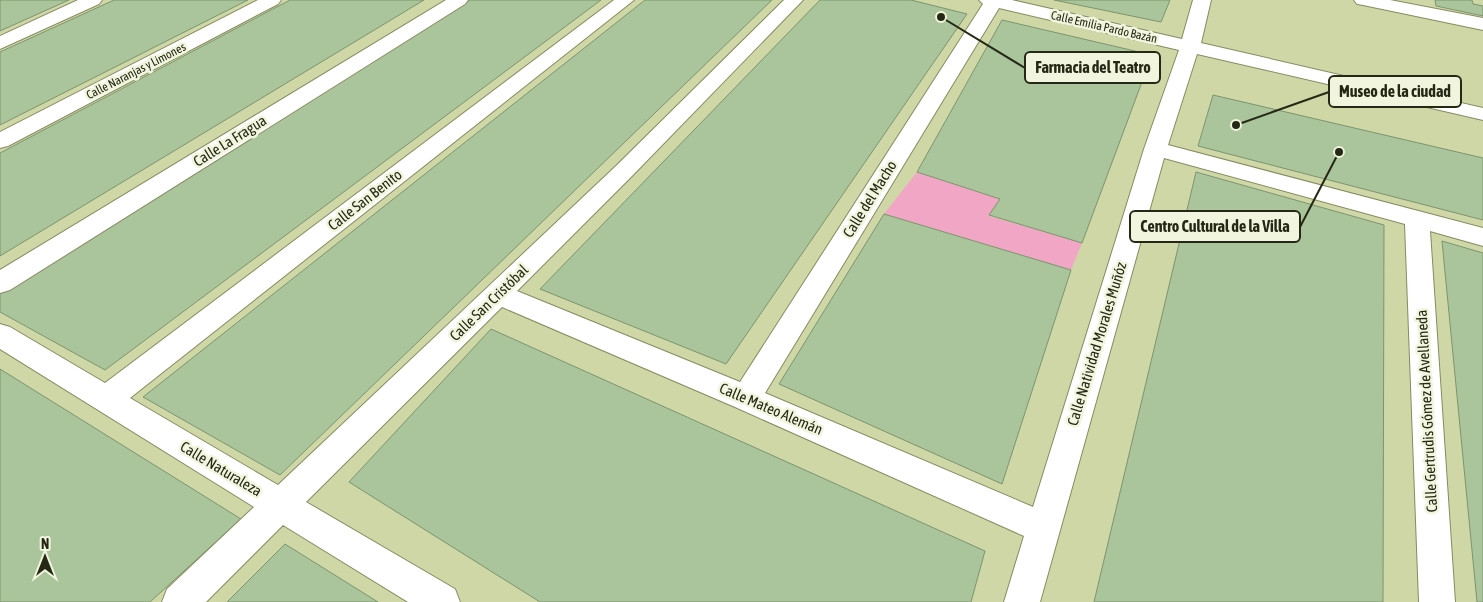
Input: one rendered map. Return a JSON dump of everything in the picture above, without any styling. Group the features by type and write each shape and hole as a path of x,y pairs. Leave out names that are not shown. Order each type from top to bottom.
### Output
{"street":[{"path":"0,43 93,0"},
{"name":"Calle Naranjas y Limones","path":"0,141 272,0"},
{"name":"Calle La Fragua","path":"0,283 459,0"},
{"name":"Calle San Benito","path":"105,400 625,0"},
{"name":"Calle San Cristóbal","path":"180,602 498,294 794,0"},
{"name":"Calle Emilia Pardo Bazán","path":"992,0 1483,114"},
{"name":"Calle del Macho","path":"746,398 992,0"},
{"name":"Calle Natividad Morales Muñóz","path":"1022,602 1155,149 1190,47 1202,0"},
{"path":"1363,0 1411,5 1483,24"},
{"path":"1155,149 1483,237"},
{"name":"Calle Gertrudis Gómez de Avellaneda","path":"1417,219 1437,602"},
{"name":"Calle Mateo Alemán","path":"498,294 746,398 1043,528"},
{"name":"Calle Naturaleza","path":"0,335 442,602"}],"shaded area":[{"path":"917,172 1000,199 989,216 1082,243 1071,270 884,214"}],"building":[{"path":"0,0 69,0 0,31"},
{"path":"114,0 248,0 0,125 0,52"},
{"path":"290,0 424,0 0,256 0,153"},
{"path":"470,0 601,0 105,370 0,312 0,293"},
{"path":"645,0 772,0 280,475 143,397"},
{"path":"820,0 911,0 967,14 726,364 540,289"},
{"path":"1054,0 1170,0 1161,22"},
{"path":"1435,0 1472,0 1473,4 1483,6 1483,16 1436,6"},
{"path":"1002,20 1152,55 1082,243 989,215 1000,199 917,172"},
{"path":"1213,95 1483,158 1483,220 1198,146"},
{"path":"1196,172 1384,225 1383,602 1094,602"},
{"path":"884,214 1071,270 1002,484 779,384"},
{"path":"1442,241 1483,253 1483,602 1477,602"},
{"path":"491,329 985,551 971,602 540,602 349,482"},
{"path":"0,369 241,519 150,602 0,602"},
{"path":"285,544 378,602 227,602"}],"place":[{"name":"Farmacia del Teatro","path":"941,17"},
{"name":"Museo de la ciudad","path":"1236,125"},
{"name":"Centro Cultural de la Villa","path":"1339,152"}]}
